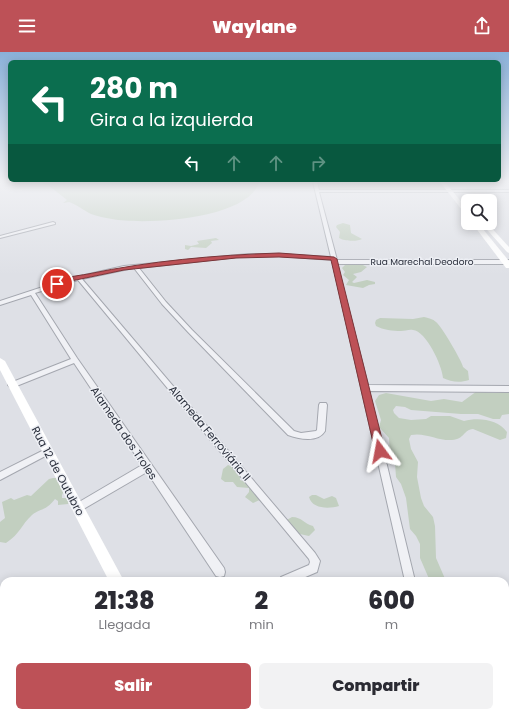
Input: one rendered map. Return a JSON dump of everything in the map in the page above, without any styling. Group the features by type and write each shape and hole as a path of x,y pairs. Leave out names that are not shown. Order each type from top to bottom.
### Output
{"main road":[{"path":"481,230 508,263"},
{"path":"491,230 509,251"},
{"name":"Rua 12 de Outubro","path":"0,361 77,508 116,577"}],"street":[{"path":"323,213 366,388 409,577"},
{"path":"0,237 53,223"},
{"name":"Rua Marechal Deodoro","path":"0,303 79,278 108,271 248,255 279,255 335,261 508,263"},
{"path":"136,267 169,308 291,433 301,436 318,434 321,431 324,405"},
{"name":"Alameda Ferroviária II","path":"79,278 312,556 315,561 313,568 294,577"},
{"name":"Alameda dos Troles","path":"32,292 75,360 220,572"},
{"path":"12,385 75,360"},
{"path":"366,388 509,388"},
{"path":"0,476 48,451"},
{"path":"77,508 147,467"}],"green space":[{"path":"89,213 211,213 170,220 147,221 127,221"},
{"path":"343,223 350,225 351,233 362,239 350,241 339,238 340,232 336,227 337,225"},
{"path":"216,238 219,240 211,241 212,243 206,248 191,247 188,250 185,249 185,245 191,246 199,244 197,241"},
{"path":"346,264 361,264 367,267 361,272 353,274 357,277 352,282 354,283 367,280 375,282 375,284 363,288 346,285 349,280 343,275 345,272 342,268"},
{"path":"424,317 435,321 439,325 456,352 463,367 468,371 469,380 456,382 443,378 440,365 428,342 418,332 412,330 401,331 385,329 376,326 375,323 376,320 380,318 413,319"},
{"path":"477,391 495,393 509,391 509,414 502,415 500,419 493,419 478,414 411,410 405,407 396,406 393,410 399,418 411,420 426,419 431,416 450,416 464,421 475,419 487,420 498,424 507,432 506,438 500,440 473,429 467,431 459,438 452,440 416,434 411,435 409,439 411,449 418,462 417,477 421,498 424,506 433,517 435,526 436,558 444,577 428,577 420,558 420,544 410,529 406,498 401,484 396,477 395,463 390,457 389,438 379,427 381,420 375,401 379,395 386,393 431,401 444,399 462,402"},
{"path":"228,465 233,467 240,474 240,480 246,482 262,499 253,503 245,497 249,492 249,488 237,487 233,482 225,482 221,479 223,469"},
{"path":"58,478 64,491 62,498 67,498 69,500 68,504 58,505 58,501 55,499 52,503 32,515 11,540 6,543 0,542 0,522 5,518 2,502 11,498 14,500 27,495 31,496 49,479"},
{"path":"316,495 324,499 332,496 336,498 339,506 326,508 317,506 309,497"},
{"path":"292,517 298,518 313,526 315,530 309,536 295,533 285,521"}],"route":[{"path":"57,284 124,268 236,256 279,255 334,259 380,451"}]}
